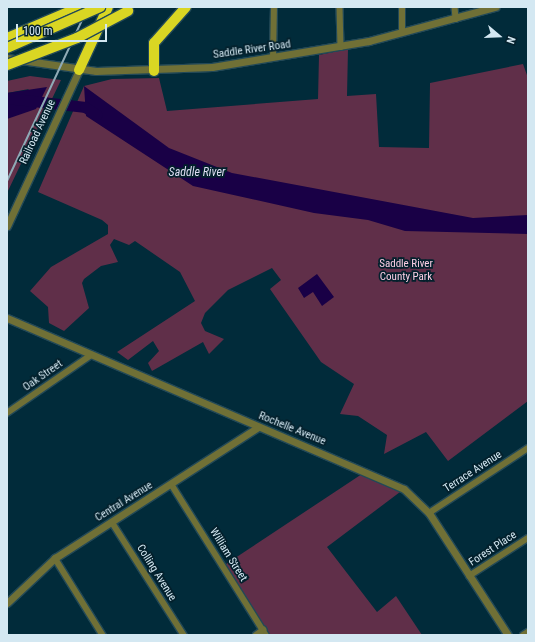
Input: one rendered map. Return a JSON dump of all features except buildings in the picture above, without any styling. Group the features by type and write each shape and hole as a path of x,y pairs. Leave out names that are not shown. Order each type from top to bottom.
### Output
{"highway":[{"path":"7,38 80,7"},
{"path":"7,48 100,7"},
{"path":"79,70 108,7"},
{"path":"154,71 154,43 186,7"},
{"path":"7,65 77,38 130,9"}],"street":[{"path":"273,58 274,7"},
{"path":"340,7 341,47"},
{"path":"402,7 402,33"},
{"path":"455,7 456,19"},
{"name":"Saddle River Road","path":"7,58 79,70 154,71 273,58 341,47 456,19 495,7"},
{"name":"Railroad Avenue","path":"7,226 79,70"},
{"name":"Rochelle Avenue","path":"7,318 399,487 429,513 508,635"},
{"name":"Oak Street","path":"7,413 91,355"},
{"name":"Central Avenue","path":"7,603 55,558 172,485 258,427"},
{"name":"Terrace Avenue","path":"429,513 528,448"},
{"name":"William Street","path":"172,485 265,633"},
{"name":"Colling Avenue","path":"112,522 184,635"},
{"name":"Forest Place","path":"469,576 528,538"},
{"path":"55,558 103,635"},
{"path":"523,635 528,632"},
{"path":"256,635 265,633"}],"green space":[{"name":"Saddle River County Park","path":"348,49 347,96 376,94 379,147 429,148 430,83 523,64 528,78 528,401 448,461 426,432 384,454 387,435 358,416 340,414 354,384 321,362 270,289 281,280 272,268 228,290 205,313 201,323 205,331 224,339 209,354 203,342 152,371 148,363 159,351 153,341 128,360 117,352 195,301 180,272 135,241 129,245 114,239 110,245 118,262 101,266 84,279 82,283 89,308 64,331 49,323 48,307 30,291 51,267 108,234 108,225 102,220 38,192 84,86 112,79 159,78 167,111 318,99 319,55"},
{"path":"30,76 61,80 7,193 7,113 29,89 7,93 7,81"},
{"path":"365,472 404,489 327,547 377,612 396,596 422,635 266,635 223,566"}],"water":[{"name":"Saddle River","path":"84,86 169,148 232,173 473,218 528,215 528,234 405,231 368,220 314,213 193,186 86,116"},
{"path":"47,87 36,109 7,119 7,93"},
{"path":"317,274 334,297 322,306 313,292 304,298 298,288"}],"waterway":[{"name":"Saddle River","path":"7,98 85,107 97,115"}],"railway":[{"path":"7,181 88,7"}]}
